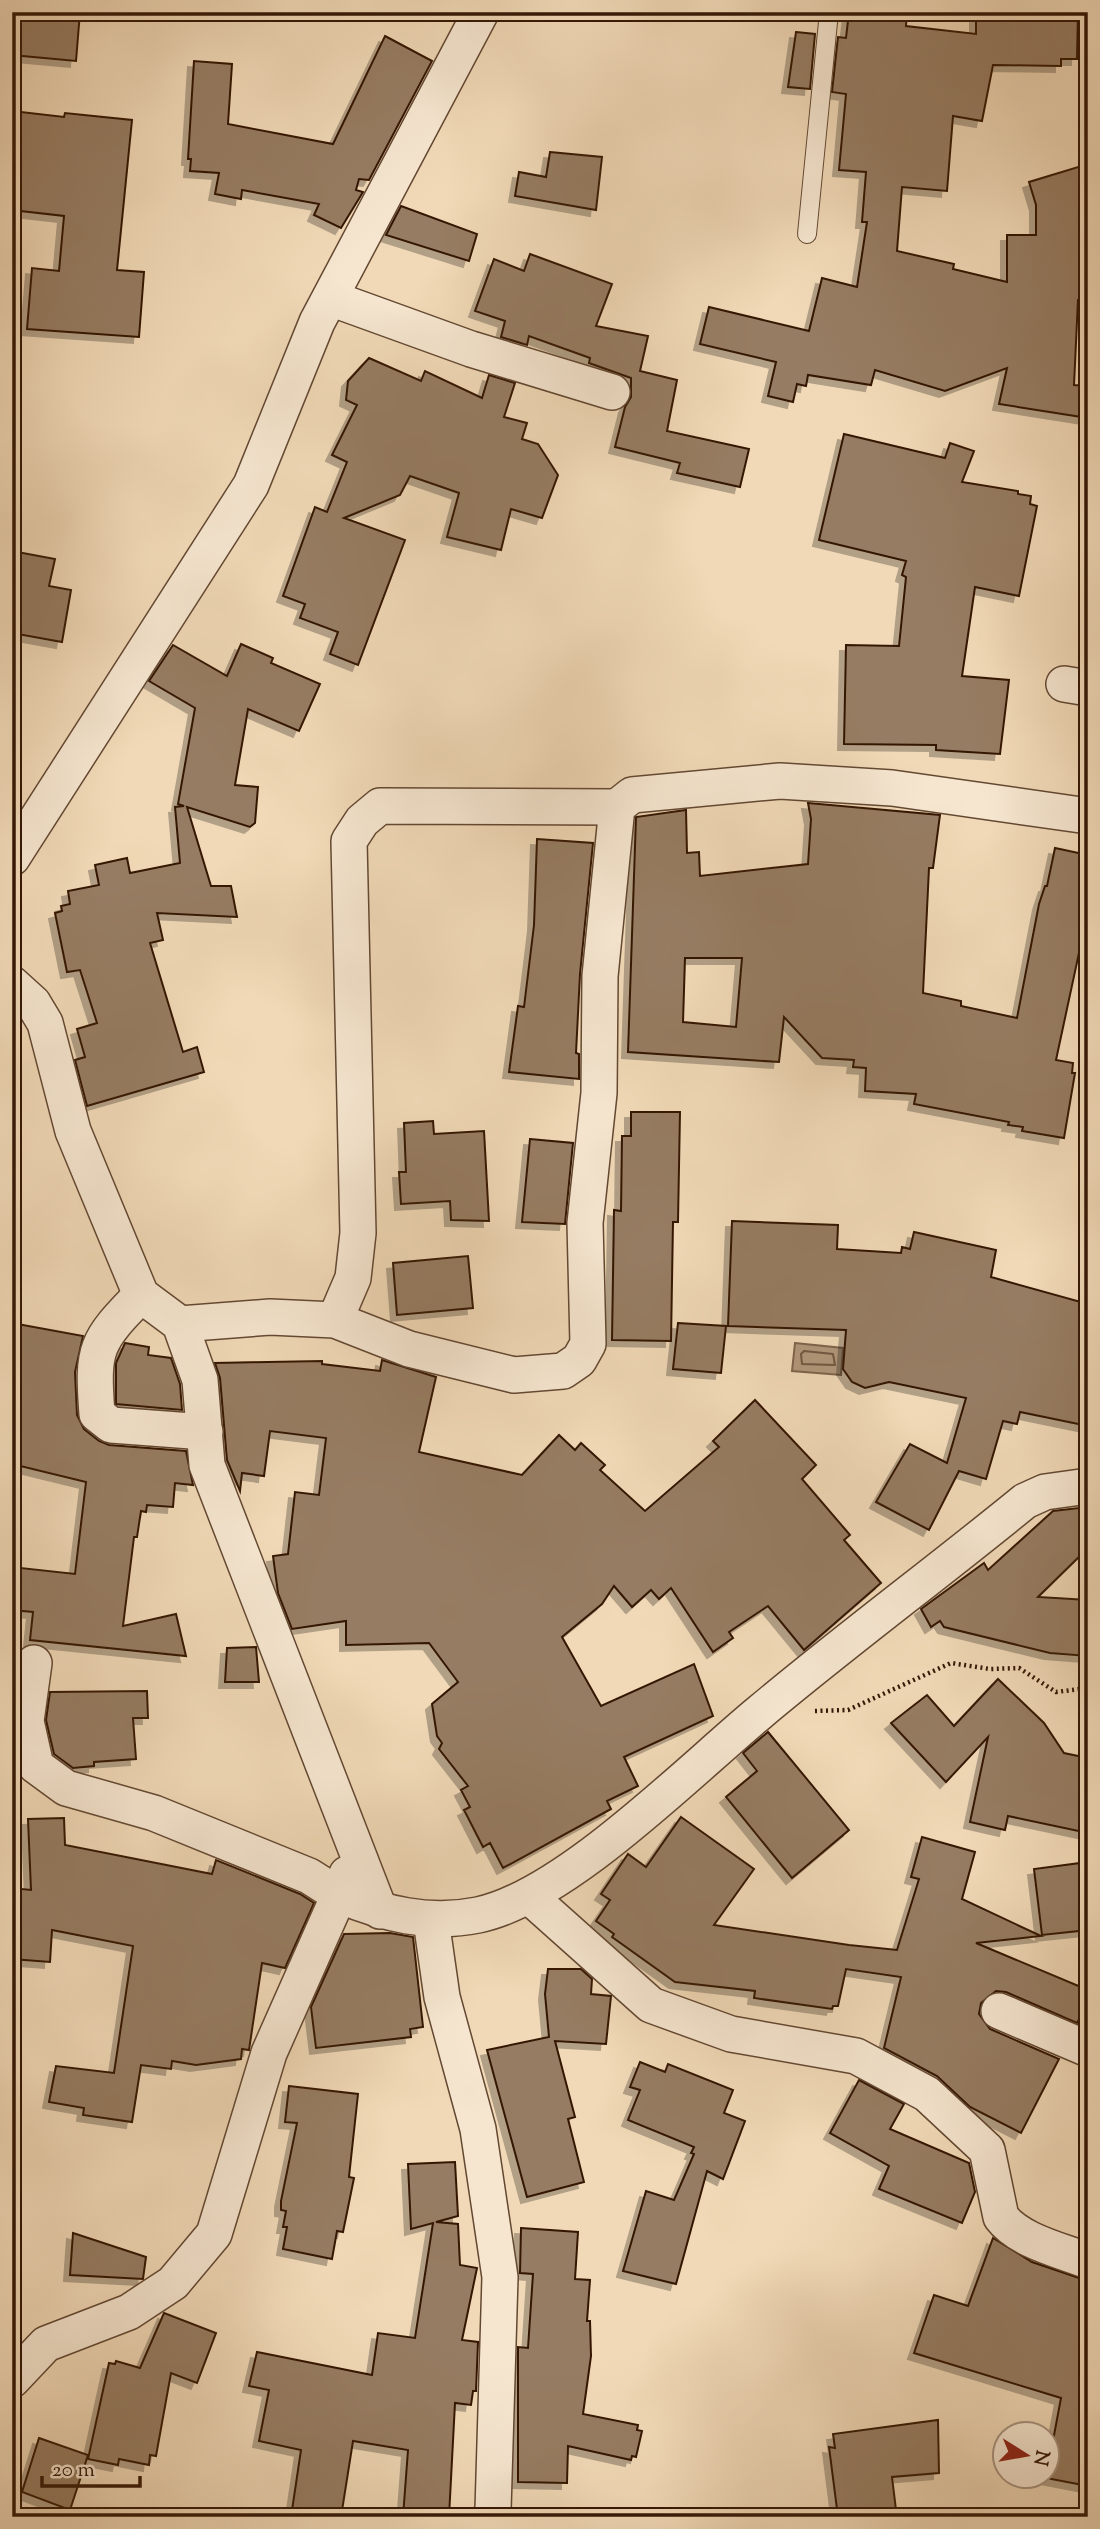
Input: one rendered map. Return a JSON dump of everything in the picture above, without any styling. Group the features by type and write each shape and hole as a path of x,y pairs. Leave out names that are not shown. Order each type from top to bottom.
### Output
{"street":[{"path":"12,858 251,485 317,322 481,12"},
{"path":"330,298 471,349 612,392"},
{"path":"335,1320 353,1278 358,1233 349,841 362,821 380,807 617,807 632,795 780,780 891,789 1088,816"},
{"path":"180,1324 270,1317 335,1320 409,1349 514,1375 564,1371 579,1360 588,1344 585,1223 599,1093 600,976 617,807"},
{"path":"12,984 33,1003 45,1023 73,1131 141,1295 180,1324 200,1380 207,1465 380,1911"},
{"path":"141,1295 109,1328 98,1344 94,1386 97,1414 111,1425 205,1432"},
{"path":"34,1663 26,1721 36,1766 66,1788 154,1813 309,1875 339,1895 380,1911 431,1920 479,1915 530,1896 606,1843 761,1711 1025,1501 1045,1492 1088,1486"},
{"path":"12,2380 47,2344 129,2312 173,2283 214,2234 269,2053 339,1895 356,1847"},
{"path":"530,1896 651,2006 732,2034 856,2056 927,2094 987,2150 1001,2217 1006,2224 1033,2239 1088,2261"},
{"path":"431,1920 442,1997 478,2129 500,2277 493,2510 490,2517"},
{"path":"999,2011 1088,2049"}],"lane":[{"path":"807,234 829,12"}],"path":[{"path":"761,1711 848,1710 951,1663 990,1670 1019,1668 1056,1692 1088,1688"}],"water":[{"path":"795,1343 843,1348 841,1375 792,1371"}],"building":[{"path":"12,12 80,12 76,61 12,55"},
{"path":"849,12 907,12 906,26 976,34 976,14 980,12 1078,12 1077,59 1061,59 1061,66 993,65 982,121 953,116 947,191 902,187 897,251 954,264 953,269 1007,282 1007,235 1036,235 1036,205 1029,182 1088,164 1088,300 1078,300 1074,385 1088,386 1088,418 999,404 1007,368 945,391 875,370 871,385 808,375 806,386 797,384 793,402 768,396 776,362 700,344 709,307 809,331 822,278 857,287 867,222 862,222 866,172 839,170 846,94 832,92 838,37 846,38"},
{"path":"796,32 815,34 810,89 788,87"},
{"path":"385,36 432,61 369,180 359,179 356,190 363,192 341,228 314,215 319,204 242,190 241,199 215,194 219,173 190,171 191,159 188,159 194,61 232,64 228,124 333,144"},
{"path":"12,111 132,120 117,270 144,272 139,337 27,329 32,268 59,271 64,216 12,210"},
{"path":"550,152 602,157 596,210 515,196 519,172 546,177"},
{"path":"401,206 477,234 469,261 386,235"},
{"path":"530,254 612,284 596,326 648,336 640,371 677,380 667,431 749,449 740,487 677,473 680,463 615,447 625,407 631,397 631,378 589,363 590,358 529,336 527,345 501,337 505,321 475,311 494,259 524,271"},
{"path":"369,358 421,381 425,371 482,398 489,375 515,383 504,417 527,423 522,439 538,444 558,475 542,518 511,509 501,550 447,537 459,493 410,476 400,495 344,518 405,540 358,665 330,654 338,632 300,618 305,604 283,596 315,507 327,512 347,462 332,455 357,405 346,400 348,381"},
{"path":"844,434 945,458 950,443 974,451 962,482 1018,491 1018,494 1031,496 1030,504 1037,506 1019,596 975,587 962,676 1009,680 1000,754 936,750 936,745 844,744 846,645 899,646 906,577 902,575 906,561 819,540"},
{"path":"12,551 55,559 49,586 71,590 62,642 12,633"},
{"path":"241,644 273,658 271,663 320,684 299,731 248,709 235,785 258,787 255,823 250,827 187,807 211,886 231,886 237,917 157,913 163,940 150,943 183,1052 197,1047 204,1072 87,1106 75,1060 85,1057 77,1029 97,1023 80,970 67,972 55,913 62,911 61,906 70,904 68,891 99,885 95,865 127,858 130,873 180,863 175,807 184,806 178,804 195,708 149,681 173,645 227,676"},
{"path":"808,803 940,815 933,868 929,868 923,993 961,1001 961,1006 1017,1018 1039,904 1047,886 1055,848 1088,855 1088,911 1056,1060 1073,1063 1072,1073 1075,1073 1064,1138 1022,1131 1023,1127 1008,1125 1009,1122 914,1104 916,1094 865,1091 866,1068 853,1067 854,1060 822,1058 784,1017 779,1062 628,1052 636,817 686,810 687,853 699,852 700,876 808,864 811,819","holes":["685,958 742,958 736,1027 683,1022"]},
{"path":"537,839 593,843 580,974 576,1053 579,1054 579,1079 509,1072 518,1006 524,1007 534,925"},
{"path":"631,1112 680,1112 678,1222 673,1222 671,1341 612,1340 614,1210 621,1211 622,1136 631,1136"},
{"path":"433,1121 434,1134 484,1131 489,1221 451,1220 450,1201 401,1204 399,1172 406,1172 404,1123"},
{"path":"530,1139 573,1143 565,1224 522,1222"},
{"path":"732,1221 838,1225 837,1249 901,1253 902,1247 910,1249 914,1232 996,1250 991,1277 1088,1304 1088,1426 1020,1412 1017,1424 1003,1421 986,1479 959,1471 929,1530 876,1502 910,1444 947,1463 966,1398 889,1382 865,1388 852,1382 843,1369 846,1330 728,1326"},
{"path":"468,1256 473,1308 397,1315 393,1263"},
{"path":"12,1323 83,1336 75,1372 77,1415 84,1429 99,1441 109,1445 186,1451 193,1485 175,1483 173,1507 147,1505 146,1512 141,1511 137,1537 134,1537 123,1626 176,1614 186,1656 30,1640 33,1612 12,1610 12,1567 75,1574 86,1482 12,1464"},
{"path":"678,1323 726,1326 721,1373 673,1369"},
{"path":"125,1343 149,1347 148,1355 171,1358 180,1384 182,1410 116,1404 116,1363"},
{"path":"382,1360 436,1377 419,1452 522,1475 559,1435 575,1450 581,1443 605,1465 600,1470 645,1511 719,1447 713,1441 755,1400 816,1465 802,1479 850,1535 844,1540 881,1583 804,1650 768,1606 729,1632 733,1638 713,1652 671,1588 659,1599 651,1590 632,1607 614,1586 602,1604 562,1637 601,1706 694,1664 713,1716 624,1757 638,1786 607,1801 611,1809 503,1868 490,1843 483,1847 464,1810 470,1807 461,1790 468,1786 439,1749 442,1743 437,1736 432,1704 458,1682 429,1643 346,1645 346,1621 292,1629 278,1593 273,1556 288,1554 295,1492 319,1495 326,1438 270,1431 264,1476 242,1473 240,1491 227,1460 220,1378 215,1363 322,1361 322,1364 380,1371"},
{"path":"1079,1508 1088,1518 1088,1548 1038,1597 1088,1600 1088,1656 1050,1653 944,1627 940,1621 931,1627 921,1609 984,1563 988,1570 1053,1511"},
{"path":"256,1647 259,1682 225,1682 227,1648"},
{"path":"998,1679 1044,1723 1064,1753 1088,1758 1088,1833 1008,1816 1005,1830 970,1822 988,1737 946,1782 891,1723 927,1695 954,1726"},
{"path":"147,1691 148,1718 133,1718 136,1759 94,1762 94,1766 73,1768 54,1754 46,1720 50,1692"},
{"path":"768,1732 849,1830 792,1878 726,1797 757,1771 743,1753"},
{"path":"681,1817 754,1869 714,1925 849,1945 897,1950 919,1879 911,1877 922,1837 975,1852 962,1899 1041,1936 976,1943 1088,1990 1088,2003 1077,2023 1006,1992 996,1991 981,2003 979,2014 990,2029 1059,2059 1021,2133 970,2107 937,2076 884,2048 901,1977 846,1969 838,2006 833,2006 832,2009 754,1998 755,1991 675,1982 612,1937 614,1934 596,1921 610,1900 601,1894 628,1854 646,1867"},
{"path":"64,1818 65,1845 212,1874 216,1860 300,1894 314,1903 285,1968 262,1963 249,2050 242,2049 241,2059 196,2065 172,2061 171,2069 141,2065 132,2122 83,2115 84,2108 49,2102 56,2066 114,2073 133,1946 52,1930 50,1962 12,1959 12,1888 31,1890 28,1819"},
{"path":"1088,1862 1088,1930 1042,1935 1034,1869"},
{"path":"390,1933 413,1937 423,2027 410,2029 411,2037 316,2048 311,2007 344,1934"},
{"path":"548,1969 581,1969 592,1979 591,1994 611,1996 606,2044 555,2041 575,2117 568,2119 584,2182 527,2197 487,2050 549,2037 545,1994"},
{"path":"640,2062 665,2072 668,2064 733,2090 724,2113 745,2121 723,2179 707,2171 676,2284 623,2271 646,2191 674,2200 694,2154 691,2153 694,2147 628,2120 640,2090 630,2087"},
{"path":"859,2080 904,2104 890,2129 969,2163 975,2192 962,2223 879,2189 889,2166 830,2133"},
{"path":"289,2086 358,2094 349,2177 354,2178 343,2232 337,2231 332,2259 283,2249 287,2227 283,2227 286,2211 281,2210 281,2201 297,2123 285,2122"},
{"path":"455,2162 458,2216 436,2222 458,2224 460,2265 477,2268 462,2340 478,2342 476,2391 473,2391 471,2405 455,2403 449,2517 403,2517 408,2450 353,2441 341,2517 291,2517 301,2450 259,2441 269,2390 249,2386 257,2352 372,2375 378,2333 415,2338 433,2223 411,2229 408,2164"},
{"path":"521,2228 578,2232 575,2279 590,2280 587,2321 590,2321 591,2356 583,2414 638,2425 637,2430 642,2431 636,2457 632,2456 631,2460 568,2446 567,2483 518,2482 518,2347 528,2348 533,2274 520,2273"},
{"path":"73,2233 146,2257 143,2279 70,2275"},
{"path":"993,2238 1032,2262 1088,2281 1088,2486 1062,2481 1062,2420 1057,2420 1061,2398 914,2353 934,2295 968,2306"},
{"path":"164,2313 216,2333 197,2383 171,2373 156,2456 150,2455 149,2465 119,2459 118,2465 88,2459 109,2363 115,2364 116,2361 140,2368"},
{"path":"938,2420 939,2473 892,2477 896,2510 865,2514 865,2517 838,2517 829,2447 835,2448 833,2434"},
{"path":"39,2438 88,2455 70,2510 22,2492"}]}
